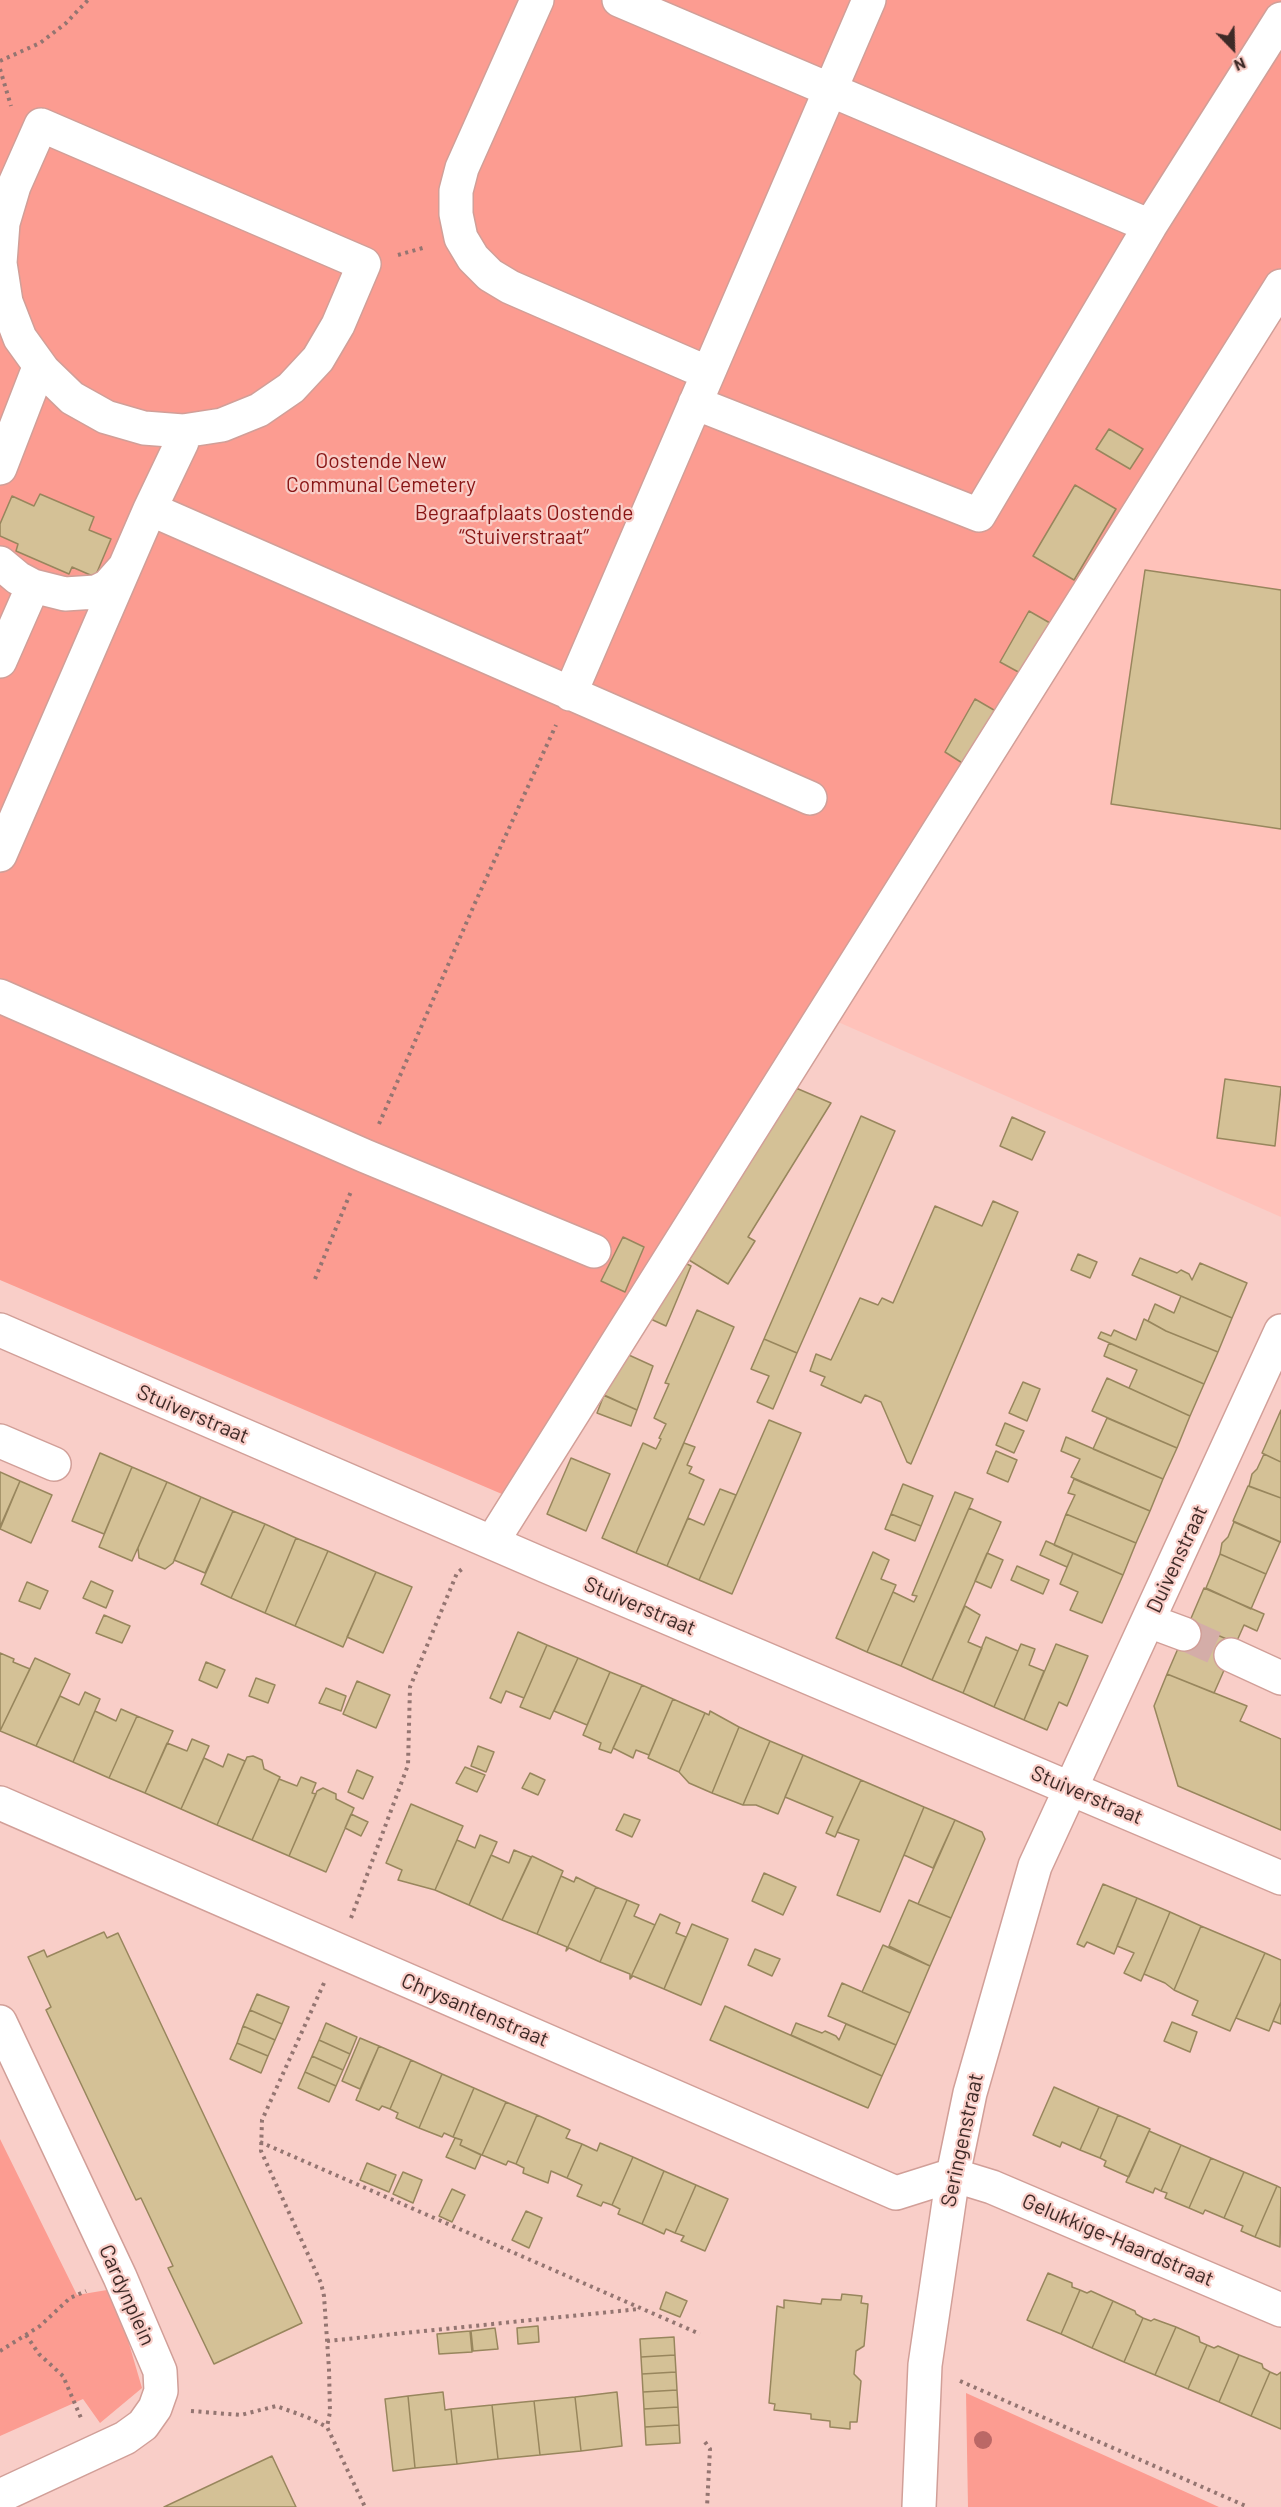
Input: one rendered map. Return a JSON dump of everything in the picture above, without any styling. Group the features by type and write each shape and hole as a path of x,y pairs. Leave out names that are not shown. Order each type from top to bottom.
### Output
{"street":[{"path":"537,0 462,168 456,191 456,214 462,238 473,258 490,275 510,287 708,373"},
{"path":"619,0 1150,226"},
{"path":"570,694 869,0"},
{"path":"695,403 979,515 1150,226 1281,19"},
{"path":"41,125 364,264 338,325 318,359 291,388 259,410 222,425 183,431 144,428 106,417 72,398 43,370 20,338 6,302 0,263 3,223 14,186 41,125"},
{"path":"492,1542 1281,286"},
{"path":"3,454 36,375 43,370"},
{"path":"0,855 150,509 183,441 183,431"},
{"path":"150,509 810,798"},
{"path":"0,563 18,578 33,586 65,594 96,592 108,586 124,568"},
{"path":"0,661 33,586"},
{"path":"0,996 365,1156 594,1251"},
{"name":"Stuiverstraat","path":"0,1329 492,1542 1281,1878"},
{"name":"Duivenstraat","path":"1072,1788 1281,1331"},
{"path":"0,1441 54,1464"},
{"path":"1149,1621 1184,1634"},
{"path":"1231,1654 1281,1678"},
{"name":"Seringenstraat","path":"919,2507 924,2365 953,2175 970,2093 1035,1866 1072,1788"},
{"name":"Chrysantenstraat","path":"0,1803 896,2193 953,2175"},
{"name":"Cardynplein","path":"0,2022 120,2277 160,2371 162,2391 142,2425 125,2438 0,2496"},
{"name":"Gelukkige-Haardstraat","path":"953,2175 992,2187 1281,2310"}],"path":[{"path":"0,61 40,43 65,24 88,0"},
{"path":"364,264 462,238"},
{"path":"315,1279 365,1156 475,903 570,694"},
{"path":"365,2507 327,2427 330,2412 324,2296 321,2283 261,2151 262,2120 273,2091 339,1952 408,1765 410,1686 458,1573 492,1542"},
{"path":"260,2142 700,2334"},
{"path":"0,2351 26,2335 70,2298 120,2277"},
{"path":"327,2341 642,2308"},
{"path":"26,2335 46,2361 63,2376 97,2451"},
{"path":"924,2365 1248,2507"},
{"path":"154,2408 241,2415 276,2406 327,2427"},
{"path":"705,2442 710,2449 707,2507"}],"shaded area":[{"path":"1281,306 1281,1217 829,1018"}],"green space":[{"name":"Begraafplaats Oostende “Stuiverstraat”","path":"0,0 1281,0 1281,306 523,1503 0,1280"},
{"path":"0,2139 77,2295 113,2289 142,2388 100,2423 83,2399 0,2436"},
{"path":"966,2393 1219,2507 968,2507"}],"building":[{"path":"1109,429 1143,449 1130,469 1096,449"},
{"path":"1075,485 1116,509 1074,580 1033,556"},
{"path":"40,494 94,517 89,530 111,539 95,577 72,567 69,574 16,551 18,544 0,536 0,524 12,496 34,506"},
{"path":"1145,570 1281,590 1281,829 1111,804"},
{"path":"1029,611 1050,623 1022,674 1000,662"},
{"path":"975,699 999,713 967,766 945,752"},
{"path":"1225,1079 1281,1087 1275,1146 1217,1138"},
{"path":"796,1088 831,1103 748,1237 755,1241 728,1284 689,1260"},
{"path":"861,1116 895,1131 797,1353 764,1339"},
{"path":"1012,1117 1045,1132 1032,1160 1000,1146"},
{"path":"993,1201 1018,1212 911,1464 907,1462 881,1402 865,1395 861,1403 821,1385 825,1377 810,1371 816,1354 831,1360 860,1298 878,1305 882,1298 893,1303 935,1206 982,1226"},
{"path":"623,1237 644,1247 625,1292 601,1281"},
{"path":"1078,1254 1097,1262 1090,1278 1071,1270"},
{"path":"1140,1258 1177,1273 1181,1270 1189,1274 1192,1280 1200,1263 1247,1283 1232,1318 1132,1275"},
{"path":"677,1259 691,1266 666,1326 644,1316"},
{"path":"1181,1296 1232,1318 1218,1352 1166,1331 1148,1321 1155,1304 1174,1313"},
{"path":"697,1310 734,1327 636,1553 602,1538 643,1443 656,1449 661,1439 659,1438 666,1424 654,1418 669,1384 665,1383"},
{"path":"1144,1319 1166,1331 1218,1352 1204,1384 1098,1338 1101,1332 1111,1336 1114,1330 1136,1340"},
{"path":"764,1339 797,1353 773,1409 757,1402 769,1376 751,1369"},
{"path":"1109,1343 1204,1384 1190,1416 1129,1388 1137,1370 1104,1356"},
{"path":"620,1351 653,1366 637,1410 594,1391"},
{"path":"1107,1378 1190,1416 1177,1448 1092,1411"},
{"path":"1023,1382 1040,1389 1027,1421 1009,1413"},
{"path":"604,1395 637,1410 631,1426 597,1413"},
{"path":"1281,1410 1281,1462 1262,1453"},
{"path":"1107,1418 1177,1448 1163,1479 1093,1449"},
{"path":"769,1420 801,1433 732,1594 699,1580"},
{"path":"1005,1423 1024,1431 1014,1453 996,1445"},
{"path":"1066,1437 1163,1479 1150,1511 1071,1477 1080,1459 1061,1451"},
{"path":"684,1443 695,1447 687,1465 692,1467 689,1473 704,1480 667,1566 636,1553"},
{"path":"996,1451 1017,1460 1008,1482 987,1473"},
{"path":"100,1453 132,1467 104,1534 72,1521"},
{"path":"1264,1454 1281,1462 1281,1498 1249,1486 1252,1474"},
{"path":"571,1458 610,1474 586,1531 547,1514"},
{"path":"132,1467 167,1482 132,1561 99,1547"},
{"path":"0,1472 20,1481 0,1527"},
{"path":"1074,1479 1150,1511 1136,1543 1066,1514 1075,1495 1068,1493"},
{"path":"20,1481 52,1495 31,1543 0,1529"},
{"path":"167,1482 201,1497 173,1563 165,1569 139,1558 138,1548"},
{"path":"903,1484 933,1496 921,1526 891,1514"},
{"path":"1248,1486 1281,1498 1281,1542 1233,1521"},
{"path":"720,1489 736,1495 699,1580 667,1566 688,1518 704,1525"},
{"path":"955,1492 973,1499 901,1666 867,1652 893,1592 914,1602 917,1596 912,1595"},
{"path":"201,1497 233,1511 205,1573 174,1560"},
{"path":"969,1508 1001,1522 932,1680 901,1666"},
{"path":"233,1511 265,1524 231,1598 201,1584"},
{"path":"891,1514 921,1526 915,1541 885,1529"},
{"path":"1066,1514 1136,1543 1123,1575 1054,1545"},
{"path":"1234,1522 1280,1542 1266,1574 1220,1554 1222,1543 1228,1537"},
{"path":"265,1524 296,1538 265,1613 231,1598"},
{"path":"296,1538 328,1551 295,1626 265,1613"},
{"path":"1046,1541 1073,1553 1067,1567 1040,1555"},
{"path":"328,1551 376,1572 343,1647 295,1626"},
{"path":"873,1552 889,1560 881,1579 896,1585 867,1652 836,1638"},
{"path":"987,1553 1003,1560 991,1588 975,1581"},
{"path":"1073,1553 1123,1575 1102,1623 1070,1610 1078,1592 1060,1584"},
{"path":"1220,1554 1266,1574 1251,1609 1206,1588"},
{"path":"1017,1566 1049,1580 1043,1594 1011,1580"},
{"path":"376,1572 412,1587 383,1653 347,1637"},
{"path":"91,1581 113,1591 106,1608 83,1598"},
{"path":"27,1582 48,1591 40,1609 19,1601"},
{"path":"1204,1588 1264,1614 1257,1631 1244,1625 1236,1643 1189,1623"},
{"path":"965,1606 980,1615 968,1642 982,1648 963,1693 932,1680"},
{"path":"104,1615 130,1626 122,1643 96,1633"},
{"path":"1189,1623 1236,1643 1214,1693 1167,1674"},
{"path":"518,1632 547,1645 524,1698 506,1691 501,1703 490,1698"},
{"path":"986,1637 1018,1651 994,1707 963,1693"},
{"path":"1021,1644 1035,1649 1029,1665 1044,1671 1024,1720 994,1707"},
{"path":"1056,1644 1088,1656 1067,1706 1059,1702 1047,1730 1024,1720"},
{"path":"547,1645 578,1658 550,1719 520,1707"},
{"path":"0,1653 14,1659 13,1662 30,1669 0,1731"},
{"path":"35,1658 70,1674 36,1746 0,1731"},
{"path":"578,1658 610,1672 587,1725 554,1711"},
{"path":"206,1662 225,1670 217,1688 199,1680"},
{"path":"610,1672 642,1685 611,1753 599,1749 601,1743 583,1735"},
{"path":"1167,1674 1247,1706 1240,1721 1281,1739 1281,1830 1178,1786 1154,1706"},
{"path":"256,1678 275,1685 268,1703 249,1696"},
{"path":"357,1681 390,1695 376,1728 343,1714"},
{"path":"642,1685 673,1699 649,1755 636,1750 633,1758 613,1748"},
{"path":"326,1688 346,1696 341,1711 319,1703"},
{"path":"85,1692 100,1699 73,1762 36,1746 60,1696 79,1705"},
{"path":"673,1699 705,1713 679,1772 648,1758"},
{"path":"121,1709 137,1716 109,1778 73,1762 95,1711 116,1721"},
{"path":"710,1711 739,1727 712,1793 689,1783 679,1772 705,1713 709,1715"},
{"path":"137,1716 173,1731 145,1793 109,1778"},
{"path":"739,1727 770,1741 743,1805 712,1793"},
{"path":"192,1739 209,1746 181,1809 145,1793 167,1743 187,1751"},
{"path":"770,1741 803,1755 778,1814 756,1805 743,1805"},
{"path":"478,1746 494,1752 486,1772 471,1766"},
{"path":"228,1754 245,1761 217,1825 181,1809 204,1758 223,1767"},
{"path":"803,1755 861,1780 835,1837 826,1833 833,1817 785,1797"},
{"path":"253,1756 262,1760 264,1769 280,1777 252,1840 217,1825 247,1757"},
{"path":"465,1767 485,1775 477,1792 456,1783"},
{"path":"357,1770 373,1777 363,1799 348,1792"},
{"path":"530,1773 545,1780 538,1795 522,1788"},
{"path":"301,1777 316,1783 312,1793 316,1794 289,1856 252,1840 279,1779 297,1786"},
{"path":"861,1780 924,1807 880,1912 837,1895 859,1840 837,1832"},
{"path":"323,1788 336,1794 336,1799 354,1808 326,1872 289,1856 317,1791"},
{"path":"411,1804 463,1826 435,1890 398,1880 402,1870 386,1863"},
{"path":"924,1807 955,1820 933,1868 904,1855"},
{"path":"351,1814 368,1822 361,1836 345,1828"},
{"path":"624,1814 640,1820 632,1837 616,1830"},
{"path":"955,1820 982,1832 985,1839 951,1918 918,1904"},
{"path":"480,1835 497,1842 469,1905 435,1890 457,1840 475,1848"},
{"path":"514,1850 531,1857 502,1920 469,1905 491,1855 509,1863"},
{"path":"532,1856 563,1871 537,1934 502,1920"},
{"path":"764,1873 796,1887 783,1915 752,1901"},
{"path":"561,1876 574,1882 576,1877 596,1887 566,1951 567,1947 537,1934"},
{"path":"1103,1884 1137,1898 1114,1954 1087,1942 1084,1947 1077,1944"},
{"path":"596,1887 627,1900 600,1962 569,1948 566,1951"},
{"path":"1137,1898 1170,1912 1141,1981 1124,1973 1134,1953 1117,1946"},
{"path":"627,1900 639,1905 634,1916 655,1925 630,1979 630,1974 600,1962"},
{"path":"909,1900 951,1918 930,1966 889,1946"},
{"path":"1170,1912 1201,1926 1174,1990 1165,1983 1144,1974"},
{"path":"660,1914 680,1923 676,1933 686,1937 664,1989 633,1976 630,1979"},
{"path":"692,1924 728,1939 701,2005 664,1989"},
{"path":"1201,1926 1265,1953 1230,2031 1192,2015 1198,2001 1174,1990"},
{"path":"104,1932 107,1938 118,1933 302,2323 214,2364 168,2268 173,2266 141,2198 136,2200 46,2010 51,2007 28,1957 44,1950 47,1957"},
{"path":"883,1945 930,1966 910,2013 862,1992"},
{"path":"755,1949 780,1959 772,1976 748,1965"},
{"path":"1265,1953 1281,1960 1281,2002 1269,2031 1236,2018"},
{"path":"842,1983 910,2013 896,2045 828,2016"},
{"path":"257,1994 289,2007 282,2024 250,2010"},
{"path":"1281,2002 1281,2024 1273,2021"},
{"path":"725,2006 882,2076 868,2108 710,2040"},
{"path":"250,2010 282,2024 275,2040 243,2026"},
{"path":"1172,2022 1197,2032 1190,2052 1164,2041"},
{"path":"326,2023 357,2037 350,2054 319,2040"},
{"path":"796,2023 822,2033 825,2031 839,2040 846,2024 896,2045 882,2076 791,2035"},
{"path":"243,2026 275,2040 268,2056 237,2043"},
{"path":"360,2038 379,2046 360,2089 342,2081"},
{"path":"319,2040 350,2054 343,2070 312,2056"},
{"path":"237,2043 268,2056 261,2073 230,2059"},
{"path":"379,2046 411,2060 390,2109 382,2106 379,2110 356,2100"},
{"path":"312,2056 343,2070 336,2086 305,2072"},
{"path":"411,2060 442,2074 419,2128 396,2118 398,2113 390,2109"},
{"path":"305,2072 336,2086 329,2102 298,2088"},
{"path":"442,2074 474,2088 453,2137 444,2133 442,2137 419,2128"},
{"path":"1054,2087 1099,2107 1080,2150 1062,2142 1060,2147 1033,2135"},
{"path":"474,2088 506,2102 482,2155 460,2145 462,2140 453,2137"},
{"path":"506,2102 537,2115 516,2164 508,2161 506,2165 482,2155"},
{"path":"1099,2107 1118,2115 1100,2158 1080,2150"},
{"path":"537,2115 570,2130 566,2138 582,2144 567,2178 551,2171 548,2183 523,2173 524,2168 516,2164"},
{"path":"1118,2115 1150,2129 1129,2177 1104,2166 1106,2161 1100,2158"},
{"path":"1149,2131 1181,2145 1161,2191 1155,2188 1153,2193 1126,2182"},
{"path":"455,2138 462,2140 460,2145 481,2155 475,2169 446,2157"},
{"path":"600,2143 633,2157 612,2205 603,2202 601,2206 577,2196 582,2185 567,2178 582,2144 597,2151"},
{"path":"1181,2145 1211,2158 1189,2208 1165,2198 1167,2193 1161,2191"},
{"path":"633,2157 664,2171 642,2224 618,2214 620,2209 612,2205"},
{"path":"1211,2158 1244,2172 1224,2218 1205,2210 1203,2214 1189,2208"},
{"path":"367,2163 396,2175 389,2192 360,2180"},
{"path":"664,2171 696,2185 675,2233 666,2229 664,2234 642,2224"},
{"path":"403,2172 422,2180 413,2203 393,2194"},
{"path":"1244,2172 1277,2186 1255,2237 1241,2231 1243,2226 1224,2218"},
{"path":"696,2185 728,2199 705,2251 681,2241 684,2236 675,2233"},
{"path":"1277,2186 1281,2188 1280,2247 1255,2237"},
{"path":"452,2189 465,2195 452,2222 439,2216"},
{"path":"526,2211 542,2218 529,2248 512,2240"},
{"path":"1048,2273 1072,2283 1072,2287 1080,2290 1061,2334 1027,2320"},
{"path":"1080,2290 1087,2293 1091,2291 1113,2301 1092,2348 1061,2334"},
{"path":"666,2292 687,2301 680,2317 660,2309"},
{"path":"842,2294 862,2296 861,2303 868,2304 864,2346 856,2351 854,2374 861,2381 857,2422 850,2422 850,2429 830,2427 830,2421 811,2419 811,2414 774,2410 775,2404 769,2403 777,2306 784,2308 784,2300 821,2304 822,2299 841,2300"},
{"path":"1113,2301 1135,2311 1143,2318 1124,2362 1092,2348"},
{"path":"1143,2318 1151,2321 1154,2319 1176,2327 1155,2375 1124,2362"},
{"path":"538,2326 539,2342 518,2344 517,2328"},
{"path":"1176,2327 1199,2337 1200,2342 1207,2345 1188,2389 1155,2375"},
{"path":"495,2328 498,2349 473,2351 471,2331"},
{"path":"470,2331 472,2352 439,2354 437,2334"},
{"path":"674,2337 675,2355 641,2357 640,2339"},
{"path":"1207,2345 1214,2348 1218,2346 1239,2355 1219,2402 1188,2389"},
{"path":"675,2355 676,2372 642,2374 641,2357"},
{"path":"1239,2355 1262,2364 1263,2368 1270,2372 1251,2416 1219,2402"},
{"path":"676,2372 677,2390 643,2392 642,2374"},
{"path":"1270,2372 1277,2375 1281,2372 1281,2429 1251,2416"},
{"path":"677,2390 678,2407 644,2409 643,2392"},
{"path":"443,2392 445,2410 451,2409 457,2464 415,2468 408,2396"},
{"path":"617,2392 622,2446 581,2451 575,2397"},
{"path":"408,2396 415,2468 393,2471 385,2399"},
{"path":"575,2397 581,2451 540,2455 534,2401"},
{"path":"534,2401 540,2455 498,2459 492,2405"},
{"path":"492,2405 498,2459 457,2464 451,2409"},
{"path":"678,2407 679,2425 645,2427 644,2409"},
{"path":"679,2425 680,2443 646,2445 645,2427"},
{"path":"272,2456 296,2507 164,2507"}],"tunnel":[{"path":"1184,1634 1231,1655"}],"park label":[{"name":"Oostende New Communal Cemetery","path":"381,473"}]}
